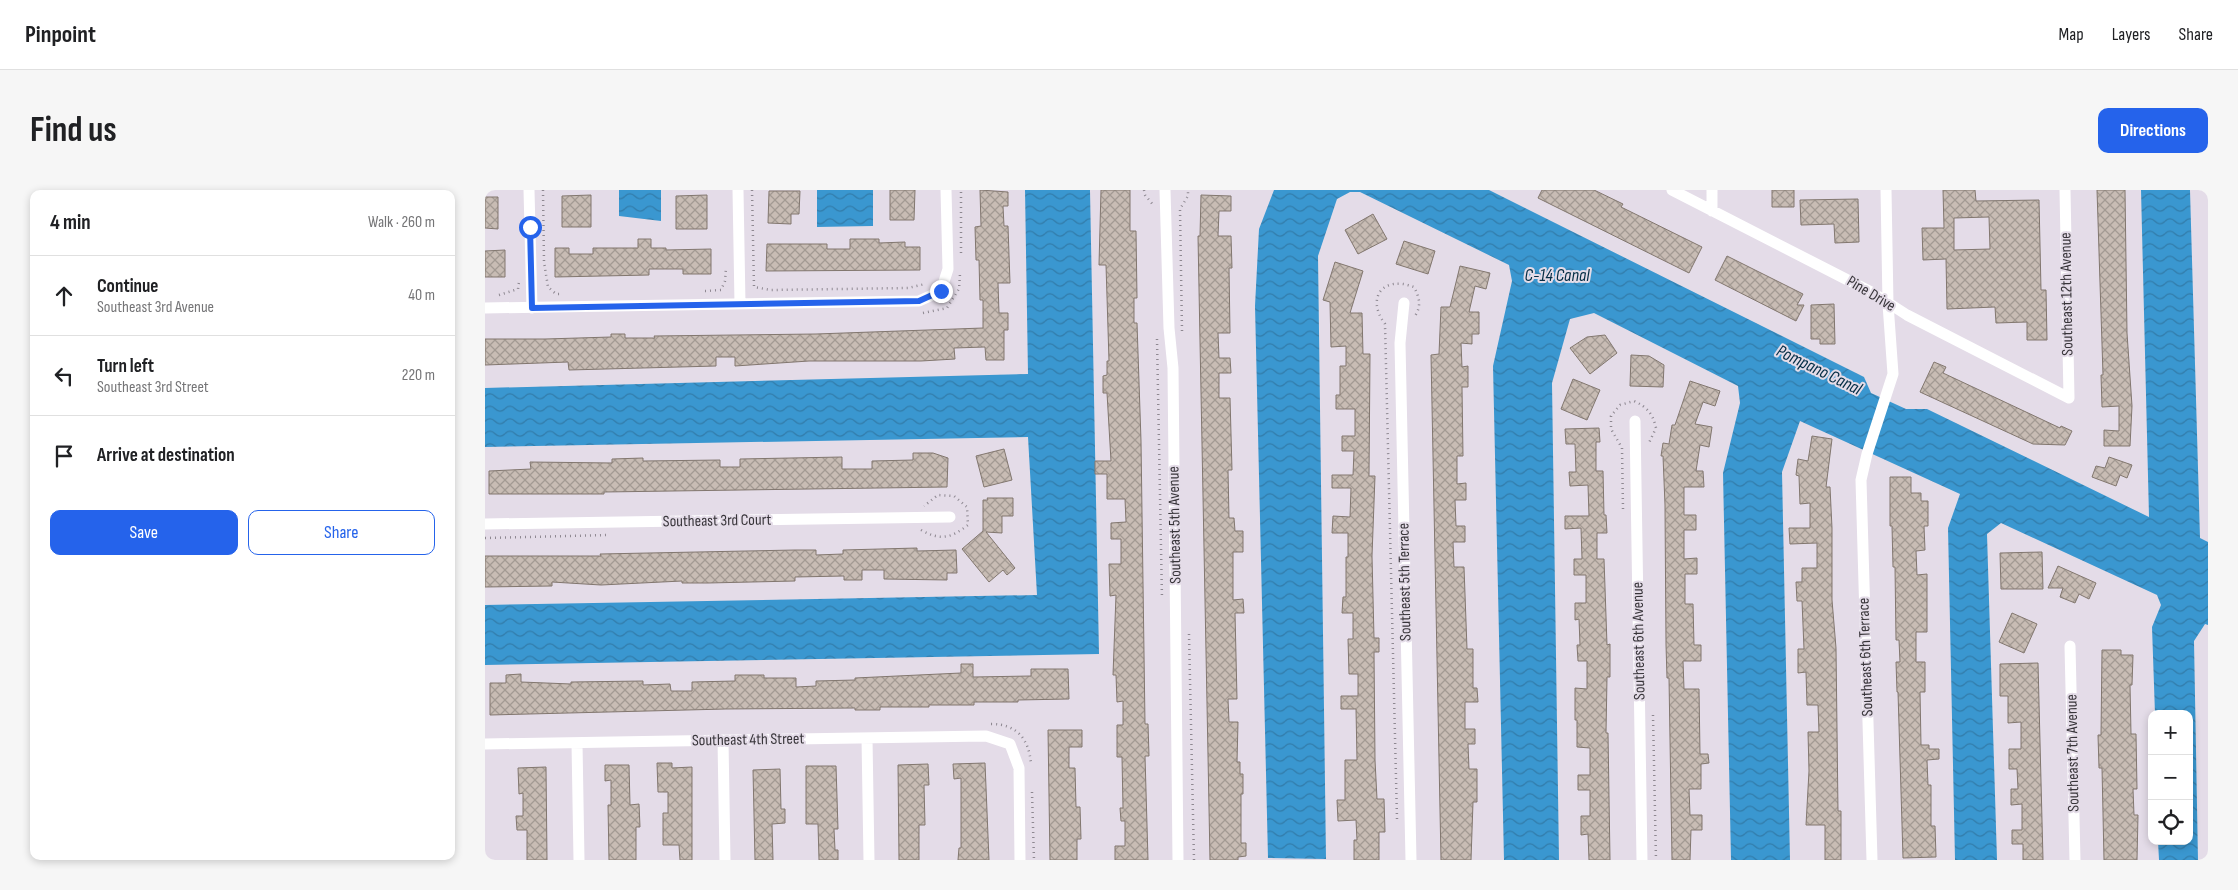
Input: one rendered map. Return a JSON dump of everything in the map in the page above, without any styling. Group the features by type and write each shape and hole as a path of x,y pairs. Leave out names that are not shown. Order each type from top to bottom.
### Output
{"street":[{"path":"529,190 532,308"},
{"path":"738,190 740,304"},
{"path":"485,308 919,301 941,291 948,269 947,190"},
{"name":"Southeast 5th Avenue","path":"1165,190 1169,328 1173,368 1178,860"},
{"name":"Pine Drive","path":"1672,190 1873,292 1888,304 2069,398"},
{"path":"1711,190 1712,210"},
{"name":"Southeast 6th Terrace","path":"1872,860 1861,480 1867,454 1893,374 1888,304 1886,190"},
{"name":"Southeast 12th Avenue","path":"2065,190 2069,398"},
{"name":"Southeast 5th Terrace","path":"1404,304 1400,343 1411,860"},
{"name":"Southeast 6th Avenue","path":"1635,421 1642,860"},
{"name":"Southeast 3rd Court","path":"485,524 950,517"},
{"name":"Southeast 7th Avenue","path":"2070,646 2075,860"},
{"name":"Southeast 4th Street","path":"485,744 987,736 1010,744 1019,768 1020,860"},
{"path":"867,738 869,860"},
{"path":"723,740 725,860"},
{"path":"577,743 579,860"}],"path":[{"path":"543,190 544,262 548,287 556,294 570,294"},
{"path":"752,190 754,287 771,290 898,288 930,283"},
{"path":"1144,190 1145,195 1155,206 1155,213"},
{"path":"698,292 721,290 725,281 727,265"},
{"path":"491,296 518,289 520,273"},
{"path":"1157,334 1162,603"}],"water":[{"path":"619,190 661,190 661,221 619,216"},
{"path":"817,190 873,190 873,226 817,227"},
{"path":"1025,190 1090,190 1099,654 485,665 485,605 1037,595 1028,437 485,447 485,388 1028,374"},
{"name":"C-14 Canal","path":"1274,190 1489,190 1864,377 1871,393 1906,409 1927,409 2149,517 2141,190 2190,190 2200,538 2208,542 2208,625 2205,624 2194,641 2198,860 2159,860 2158,845 2193,845 2193,710 2155,710 2152,627 2161,605 2157,595 2001,523 1987,534 1997,860 1955,860 1948,528 1960,494 1800,421 1782,472 1790,860 1731,860 1723,473 1740,403 1738,386 1594,313 1570,319 1552,383 1559,860 1504,860 1493,366 1512,281 1509,265 1360,192 1350,192 1337,199 1318,256 1326,859 1268,858 1255,306 1259,229"}],"building":[{"path":"890,190 915,190 914,220 890,220"},
{"path":"980,190 1008,192 1008,206 1003,206 1004,226 1008,226 1010,283 998,283 999,313 1008,313 1008,330 1004,330 1004,360 986,360 985,347 954,348 955,359 921,361 809,361 735,366 735,357 716,357 716,366 569,370 568,362 485,365 485,339 611,337 611,334 625,334 625,338 655,338 654,336 816,334 983,328 983,300 980,300 979,260 976,260 975,227 981,226"},
{"path":"1101,190 1130,190 1130,231 1136,231 1137,298 1134,298 1134,323 1137,323 1141,441 1145,724 1148,724 1149,756 1145,756 1148,860 1115,860 1115,846 1125,846 1125,821 1121,821 1120,808 1123,808 1122,757 1117,757 1117,725 1123,725 1123,701 1117,702 1116,675 1113,675 1116,595 1110,596 1109,564 1121,564 1121,539 1111,539 1111,523 1126,522 1125,499 1107,499 1107,474 1095,474 1095,461 1111,461 1107,393 1103,393 1103,376 1107,375 1107,361 1109,361 1106,265 1099,265"},
{"path":"1542,190 1594,190 1623,204 1621,207 1702,247 1689,273 1538,198"},
{"path":"1772,190 1794,190 1794,207 1772,207"},
{"path":"1943,190 1975,190 1976,201 2039,200 2041,290 2046,290 2047,340 2027,340 2027,322 1996,323 1995,307 1947,309 1946,259 1923,260 1922,228 1944,228","holes":["1989,217 1990,249 1954,250 1954,218"]},
{"path":"2097,190 2125,190 2127,333 2132,406 2130,446 2104,446 2104,430 2119,431 2119,406 2102,407 2101,375 2103,375"},
{"path":"769,191 800,191 799,214 791,214 791,224 768,223"},
{"path":"591,195 591,227 562,227 562,196"},
{"path":"707,195 707,229 676,229 676,196"},
{"path":"1201,195 1231,196 1231,211 1219,211 1218,236 1231,236 1232,268 1229,268 1230,333 1218,333 1219,358 1230,358 1231,373 1219,373 1219,398 1230,398 1232,470 1228,470 1229,518 1234,518 1235,531 1243,531 1243,552 1233,552 1233,600 1243,599 1244,613 1235,613 1237,699 1228,699 1229,722 1238,722 1237,762 1240,762 1240,774 1243,774 1241,843 1246,843 1246,856 1238,857 1238,860 1210,860 1198,236 1200,236"},
{"path":"485,197 498,197 498,229 485,228"},
{"path":"1858,199 1859,242 1835,243 1834,224 1801,225 1800,200"},
{"path":"1373,214 1387,239 1358,254 1345,230"},
{"path":"638,239 651,239 651,248 666,248 666,250 711,249 711,274 683,274 683,269 649,269 649,275 555,277 555,248 569,248 569,254 593,254 593,248 638,248"},
{"path":"850,239 879,239 879,243 905,242 905,247 920,247 920,270 766,271 767,244 827,244 827,249 850,249"},
{"path":"1404,241 1435,251 1428,274 1396,264"},
{"path":"505,250 505,277 485,277 485,251"},
{"path":"1727,256 1803,294 1797,305 1804,305 1796,321 1715,280"},
{"path":"1335,262 1363,271 1350,313 1362,313 1363,354 1370,354 1369,476 1375,476 1372,556 1374,638 1379,638 1379,652 1374,652 1375,760 1377,799 1384,799 1385,832 1379,832 1379,860 1354,860 1354,840 1357,840 1356,820 1338,821 1337,800 1345,800 1345,760 1357,760 1356,709 1341,709 1341,696 1358,696 1358,674 1349,674 1348,639 1353,639 1353,613 1342,613 1343,597 1346,597 1348,533 1332,533 1333,516 1350,517 1351,488 1332,488 1332,475 1353,475 1354,451 1342,451 1342,436 1355,436 1355,409 1336,409 1336,395 1340,395 1340,366 1346,366 1346,346 1331,347 1330,302 1323,300"},
{"path":"1460,266 1490,273 1486,289 1475,286 1469,312 1479,312 1479,334 1472,334 1472,344 1461,343 1462,367 1468,366 1468,387 1462,387 1463,456 1457,456 1457,484 1466,483 1466,500 1455,500 1456,526 1465,526 1465,542 1453,542 1454,567 1464,567 1467,649 1473,649 1473,688 1477,688 1478,702 1465,702 1465,729 1475,729 1475,744 1468,744 1469,769 1477,769 1477,802 1473,802 1471,860 1441,860 1431,355 1439,354 1441,307 1450,307"},
{"path":"1834,304 1835,344 1820,344 1820,339 1811,339 1811,305"},
{"path":"1605,335 1617,353 1590,374 1570,348 1587,337"},
{"path":"1631,355 1649,356 1664,365 1663,387 1630,386"},
{"path":"1934,362 1946,367 1943,373 2060,428 2061,426 2072,431 2065,445 2033,444 1920,392"},
{"path":"1573,379 1600,390 1587,420 1561,409"},
{"path":"1690,381 1720,391 1715,406 1703,402 1695,424 1712,427 1709,447 1700,445 1696,471 1703,471 1704,487 1684,487 1684,515 1696,515 1696,530 1684,530 1684,559 1697,558 1697,574 1685,574 1685,604 1693,604 1694,645 1701,645 1701,661 1683,661 1684,689 1699,689 1700,754 1708,754 1709,763 1701,764 1701,789 1689,789 1690,815 1702,815 1702,830 1691,830 1690,860 1672,860 1669,678 1667,678 1666,645 1665,505 1663,456 1661,456 1663,443 1669,444 1672,425 1675,425"},
{"path":"1599,428 1600,442 1596,442 1596,471 1603,471 1604,515 1606,515 1607,533 1597,533 1597,559 1604,559 1607,645 1610,644 1610,677 1607,677 1606,733 1608,733 1610,860 1589,860 1588,834 1581,835 1581,816 1590,816 1590,790 1578,790 1578,775 1590,775 1590,748 1577,747 1575,688 1587,689 1587,661 1578,661 1577,645 1580,645 1579,619 1575,620 1575,603 1586,603 1586,575 1574,575 1574,559 1582,559 1581,528 1565,529 1565,516 1589,516 1588,485 1570,486 1569,472 1576,472 1575,444 1566,444 1565,429"},
{"path":"1812,436 1832,439 1826,487 1830,487 1832,528 1832,600 1836,648 1838,811 1841,811 1841,860 1825,860 1825,825 1806,825 1809,771 1808,732 1819,732 1818,705 1807,705 1806,672 1798,673 1798,649 1804,649 1802,601 1797,601 1796,582 1802,582 1802,568 1817,568 1817,543 1790,544 1789,528 1810,528 1810,503 1800,504 1799,476 1796,475 1798,459 1808,461"},
{"path":"1004,449 1012,480 984,487 976,456"},
{"path":"913,453 933,453 948,458 947,487 604,492 604,494 489,494 489,471 531,469 530,462 612,463 612,459 643,458 643,461 720,460 720,467 740,467 740,459 842,457 842,469 872,469 872,461 913,460"},
{"path":"2109,457 2132,465 2127,478 2120,475 2116,486 2092,477 2096,466 2105,468"},
{"path":"1890,477 1911,477 1911,493 1921,493 1921,501 1928,501 1928,526 1924,526 1925,550 1916,551 1917,575 1927,574 1927,632 1916,632 1916,662 1925,662 1925,692 1920,692 1921,745 1929,745 1929,749 1939,749 1939,759 1927,760 1928,785 1931,785 1931,826 1935,826 1936,857 1903,858 1896,662 1900,662 1899,640 1896,640 1895,567 1893,567 1892,526 1890,526"},
{"path":"987,498 1013,498 1013,516 1002,516 1002,533 986,532 1015,568 1007,575 1003,570 989,582 962,549 983,531 983,500 988,500"},
{"path":"917,548 917,551 956,550 957,573 947,573 947,580 884,579 884,570 862,570 862,580 844,580 844,576 795,577 795,581 682,583 682,581 601,585 552,582 552,586 485,587 485,556 601,556 600,554 795,550 816,550 816,555 843,554 843,550"},
{"path":"2042,552 2043,589 2001,589 2000,553"},
{"path":"2058,566 2096,583 2089,599 2079,594 2075,603 2060,597 2063,588 2048,588"},
{"path":"2012,613 2037,624 2024,653 1999,642"},
{"path":"2102,650 2121,650 2121,655 2133,655 2132,685 2130,685 2131,734 2136,734 2137,789 2133,789 2134,815 2138,815 2137,860 2104,860 2102,768 2099,768 2098,735 2101,735"},
{"path":"2038,663 2043,860 2023,860 2023,844 2012,844 2012,830 2022,830 2022,804 2011,805 2011,789 2018,789 2017,769 2009,769 2009,749 2021,749 2021,722 2008,723 2008,696 2000,696 2000,664"},
{"path":"961,664 973,664 973,677 1031,676 1031,669 1068,669 1069,699 974,702 974,705 929,705 929,707 880,707 880,710 855,710 855,708 726,709 490,715 490,683 506,683 506,675 521,674 521,682 571,684 571,682 643,681 643,685 670,684 671,691 692,691 692,682 735,681 735,675 764,675 764,678 796,678 796,687 816,686 816,681 961,673"},
{"path":"1048,730 1082,730 1082,747 1069,747 1069,768 1075,768 1076,807 1080,807 1081,839 1077,839 1077,860 1050,860"},
{"path":"657,763 672,763 672,768 692,767 692,860 680,860 679,845 663,845 663,813 668,813 668,792 658,792"},
{"path":"985,763 989,860 958,860 959,848 961,848 961,778 954,779 953,764"},
{"path":"928,764 929,785 924,785 925,825 919,825 919,860 899,860 898,765"},
{"path":"605,765 629,765 630,805 639,804 640,827 636,827 636,860 609,860 608,805 611,805 611,780 605,781"},
{"path":"806,766 836,766 838,829 834,829 835,850 838,850 838,860 819,860 818,824 806,824"},
{"path":"546,767 547,860 527,860 527,830 517,830 516,816 523,816 523,793 519,794 518,768"},
{"path":"780,769 781,809 785,809 785,823 772,824 773,860 755,860 753,770"}],"route":[{"path":"530,227 532,308 919,301 941,291"}],"water label":[{"name":"Pompano Canal","path":"1819,370"}]}
